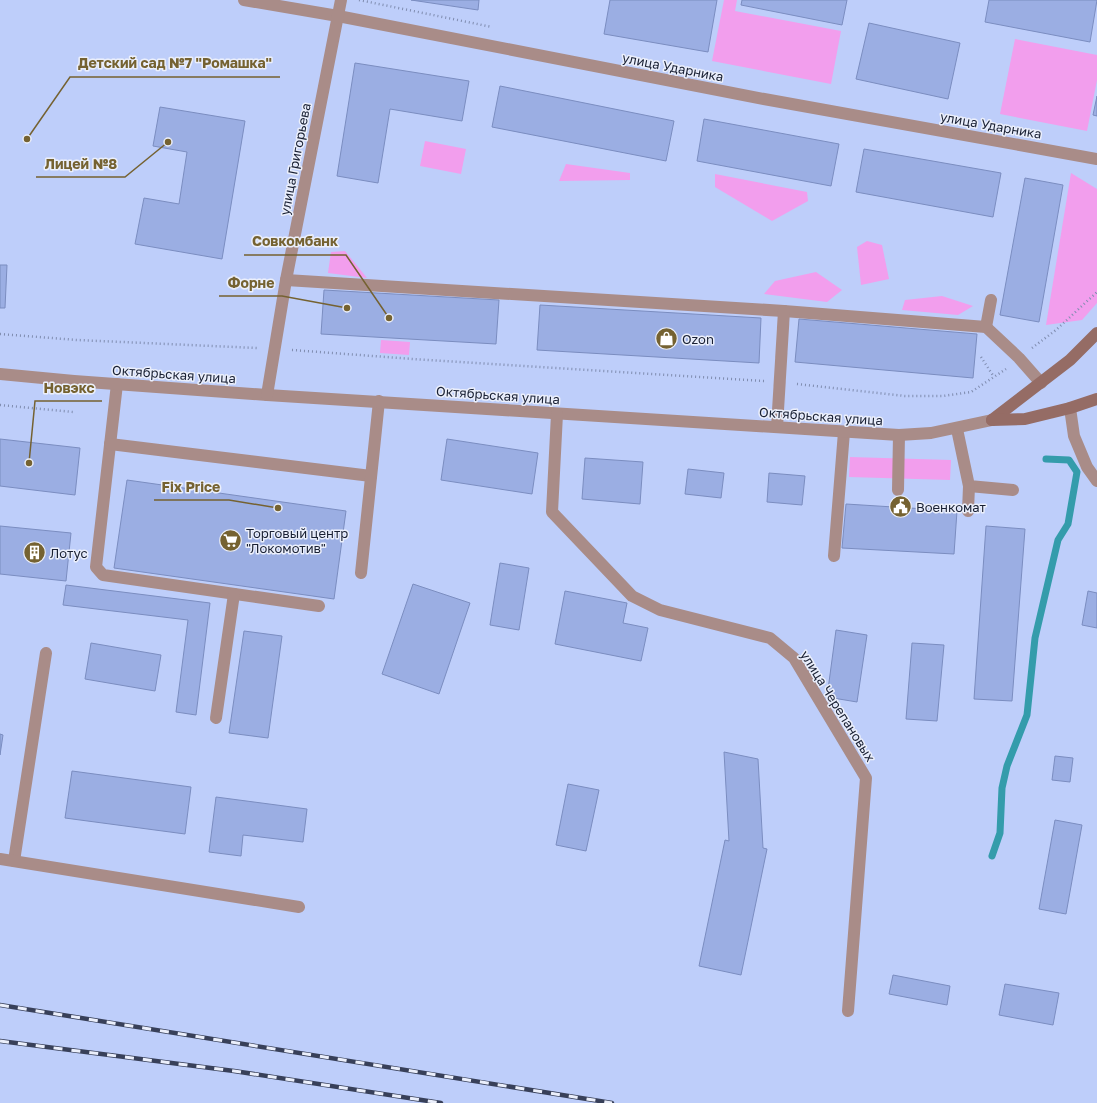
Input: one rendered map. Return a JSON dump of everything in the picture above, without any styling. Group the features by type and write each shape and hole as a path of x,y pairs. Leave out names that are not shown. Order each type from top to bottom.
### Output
{"street":[{"name":"улица Ударника","path":"244,0 338,16 764,99 1097,159"},
{"name":"улица Григорьева","path":"267,394 286,280 341,0"},
{"path":"286,280 784,311 986,327 1020,358 1041,384"},
{"path":"986,327 991,300"},
{"path":"777,427 784,311"},
{"name":"Октябрьская улица","path":"992,420 1041,384 1070,360 1097,333"},
{"name":"Октябрьская улица","path":"0,374 117,384 557,414 899,435 931,433 957,429 992,420 1025,419 1070,408 1097,398"},
{"path":"117,384 96,567 103,575 319,606"},
{"path":"361,573 379,401"},
{"path":"1070,408 1074,436 1087,467 1097,481"},
{"name":"улица Черепановых","path":"557,414 552,512 632,596 660,610 770,638 794,658 866,778 848,1011"},
{"path":"957,429 969,486 968,511"},
{"path":"834,556 844,432"},
{"path":"898,490 899,435"},
{"path":"110,444 371,476"},
{"path":"969,486 1013,490"},
{"path":"216,718 234,594"},
{"path":"14,861 46,653"},
{"path":"0,859 299,907"}],"path":[{"path":"0,334 77,340 274,349 779,382 905,396 943,396 971,392 994,377 1056,330 1097,292"},
{"path":"981,357 994,377"},
{"path":"0,405 73,412"}],"shaded area":[{"path":"724,0 737,0 735,11 841,31 831,84 712,61"},
{"path":"1015,39 1097,55 1097,80 1087,131 1000,114"},
{"path":"425,141 466,149 461,174 420,166"},
{"path":"566,164 630,173 630,180 559,181"},
{"path":"1071,173 1097,189 1097,303 1082,320 1046,325"},
{"path":"715,174 807,192 808,201 772,221 715,187"},
{"path":"867,241 882,245 889,279 861,285 857,247"},
{"path":"345,251 367,278 328,273 331,252"},
{"path":"816,272 842,290 827,302 764,294 775,281"},
{"path":"942,296 973,306 958,315 902,310 905,300"},
{"path":"381,340 410,342 409,355 380,353"},
{"path":"850,457 951,460 950,480 849,477"}],"building":[{"path":"411,0 479,0 478,10"},
{"path":"610,0 717,0 708,52 604,34"},
{"path":"742,0 847,0 842,25 741,5"},
{"path":"989,0 1097,0 1090,42 985,22"},
{"path":"869,23 960,43 948,99 856,79"},
{"path":"355,63 469,81 462,121 390,109 378,183 337,176"},
{"path":"500,86 674,121 666,161 492,127"},
{"path":"1097,96 1097,116 1093,115"},
{"path":"160,107 245,121 222,259 135,244 144,198 179,204 187,152 153,146"},
{"path":"704,119 839,144 831,186 697,161"},
{"path":"864,149 1001,173 993,217 856,192"},
{"path":"1025,178 1063,185 1039,322 1000,315"},
{"path":"0,265 7,265 5,308 0,308"},
{"path":"324,290 499,300 496,344 321,334"},
{"path":"540,305 761,318 759,363 537,350"},
{"path":"799,319 977,334 973,378 795,362"},
{"path":"0,439 80,448 75,495 0,486"},
{"path":"447,439 538,453 532,494 441,480"},
{"path":"585,458 643,462 640,504 582,499"},
{"path":"688,469 724,473 721,498 685,494"},
{"path":"769,473 805,476 802,505 767,502"},
{"name":"Торговый центр \"Локомотив\"","path":"127,480 346,511 334,599 114,568"},
{"path":"846,504 957,511 954,554 842,548"},
{"name":"Лотус","path":"0,526 71,533 66,581 0,574"},
{"path":"986,526 1025,529 1012,701 974,699"},
{"path":"500,563 529,568 519,630 490,625"},
{"path":"413,584 470,603 439,694 382,674"},
{"path":"66,585 210,603 196,715 176,712 188,620 63,605"},
{"path":"565,591 627,603 623,623 648,628 641,661 555,644"},
{"path":"1088,591 1097,593 1097,628 1082,625"},
{"path":"836,630 867,635 857,702 827,697"},
{"path":"244,631 282,636 268,738 229,733"},
{"path":"91,643 161,655 155,691 85,679"},
{"path":"912,643 944,645 937,721 906,719"},
{"path":"0,734 3,735 0,755"},
{"path":"724,752 758,759 763,848 767,849 741,975 699,966 725,840 729,841"},
{"path":"1055,756 1073,758 1070,782 1052,780"},
{"path":"72,771 191,787 185,834 65,818"},
{"path":"568,784 599,790 586,851 556,845"},
{"path":"216,797 307,809 303,842 243,835 241,856 209,852"},
{"path":"1055,820 1082,825 1066,914 1039,909"},
{"path":"893,975 950,986 947,1005 889,994"},
{"path":"1005,984 1059,993 1053,1025 999,1015"}],"waterway":[{"path":"992,856 1000,833 1002,788 1007,766 1027,715 1035,638 1058,540 1068,524 1077,472 1069,460 1046,459"}],"railway":[{"path":"0,1005 612,1103"},
{"path":"0,1041 234,1071 441,1103"}],"place":[{"name":"Детский сад №7 \"Ромашка\"","path":"27,139"},
{"name":"Лицей №8","path":"168,142"},
{"name":"Форне","path":"347,308"},
{"name":"Совкомбанк","path":"389,318"},
{"name":"Ozon","path":"667,339"},
{"name":"Новэкс","path":"29,463"},
{"name":"Военкомат","path":"901,507"},
{"name":"Fix Price","path":"278,508"},
{"name":"Торговый центр \"Локомотив\"","path":"230,540"},
{"name":"Лотус","path":"35,553"}]}
